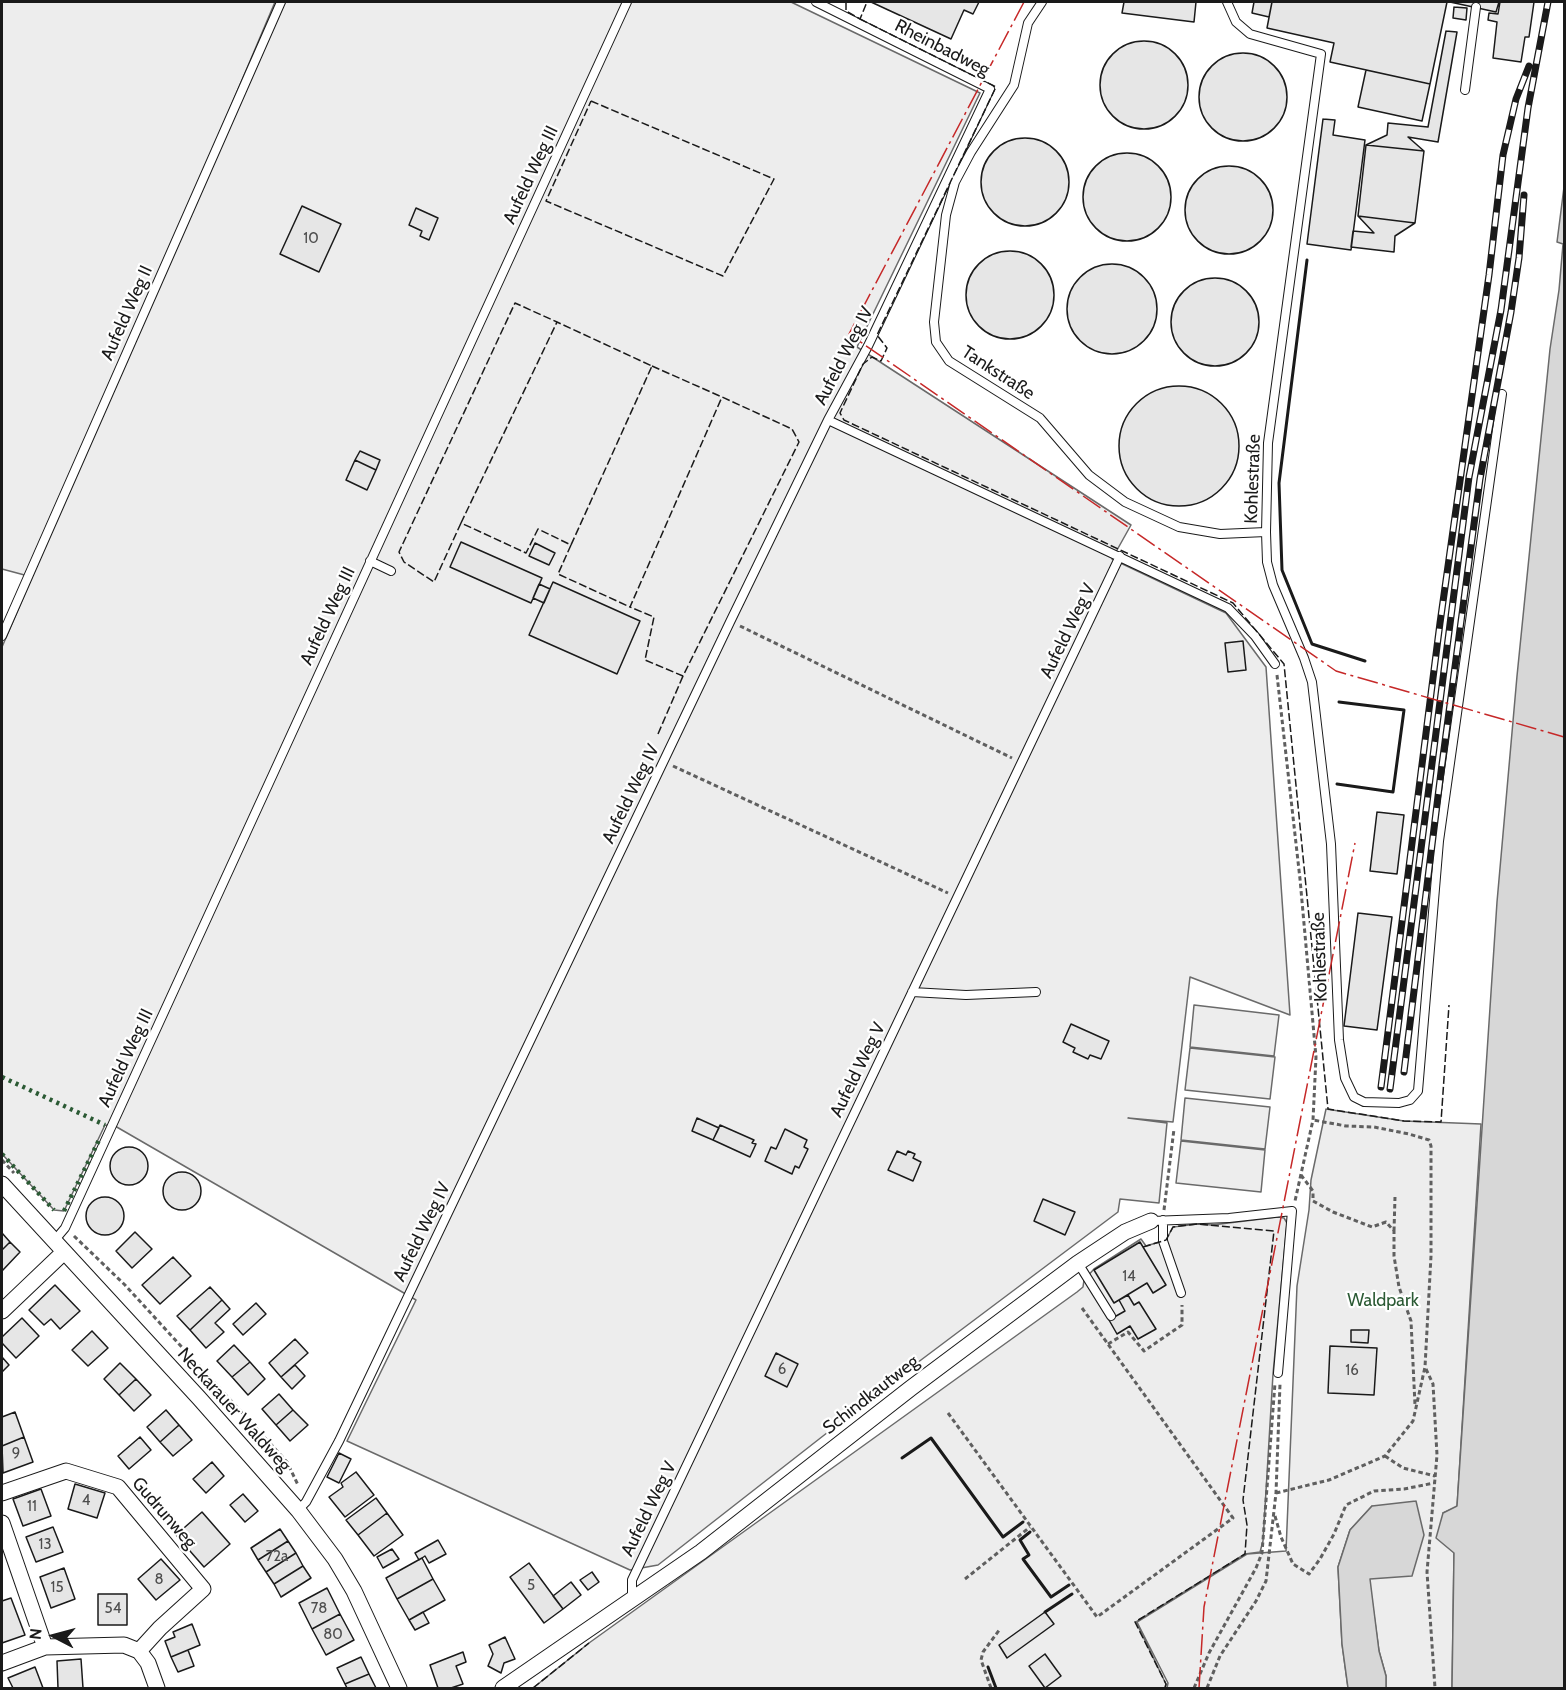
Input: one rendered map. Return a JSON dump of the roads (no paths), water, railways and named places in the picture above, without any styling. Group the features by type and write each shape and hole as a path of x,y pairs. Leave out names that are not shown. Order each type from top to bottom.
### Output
{"street":[{"name":"Neckarauer Waldweg","path":"2,1184 199,1398 298,1510 335,1559 354,1591 399,1689"},
{"name":"Schindkautweg","path":"503,1689 701,1552 911,1388 1078,1263 1125,1232 1157,1221"},
{"path":"2,1311 59,1247"},
{"name":"Gudrunweg","path":"2,1493 66,1471 118,1487 203,1589 139,1650"},
{"path":"2,1523 45,1647"},
{"path":"2,1663 45,1647 124,1645 139,1650 148,1663 157,1689"}],"lane":[{"name":"Aufeld Weg II","path":"2,636 280,2"},
{"name":"Aufeld Weg III","path":"59,1247 65,1228 627,2"},
{"name":"Rheinbadweg","path":"816,2 990,89"},
{"path":"836,10 839,2"},
{"name":"Tankstraße","path":"1042,2 1029,23 1014,85 970,152 956,182 946,215 934,322 936,342 949,361 1040,418 1089,475 1125,502 1179,527 1220,534 1266,532"},
{"name":"Kohlestraße","path":"1227,2 1236,22 1250,34 1321,54 1268,443 1267,562 1273,585 1312,682 1331,844 1339,1041 1345,1078 1354,1097 1364,1102 1399,1103 1410,1100 1418,1090 1439,841 1502,394"},
{"path":"1465,90 1476,7"},
{"name":"Aufeld Weg IV","path":"298,1510 306,1502 339,1441 663,761 828,420 868,346 990,89"},
{"path":"828,420 1228,608 1255,636 1275,664"},
{"name":"Aufeld Weg V","path":"632,1599 632,1580 1120,556"},
{"path":"370,561 391,572"},
{"path":"912,992 966,995 1036,992"},
{"name":"Schindkautweg","path":"1157,1221 1229,1218 1292,1211 1278,1373"},
{"path":"1157,1221 1181,1293"},
{"path":"1078,1263 1111,1316"}],"railway":[{"path":"1390,1089 1469,477 1501,310 1528,108 1548,2"},
{"path":"1381,1087 1503,155 1516,99 1529,66"},
{"path":"1404,1072 1480,479 1511,312 1519,258 1524,195"}],"park label":[{"name":"Waldpark","path":"1383,1301"}]}
